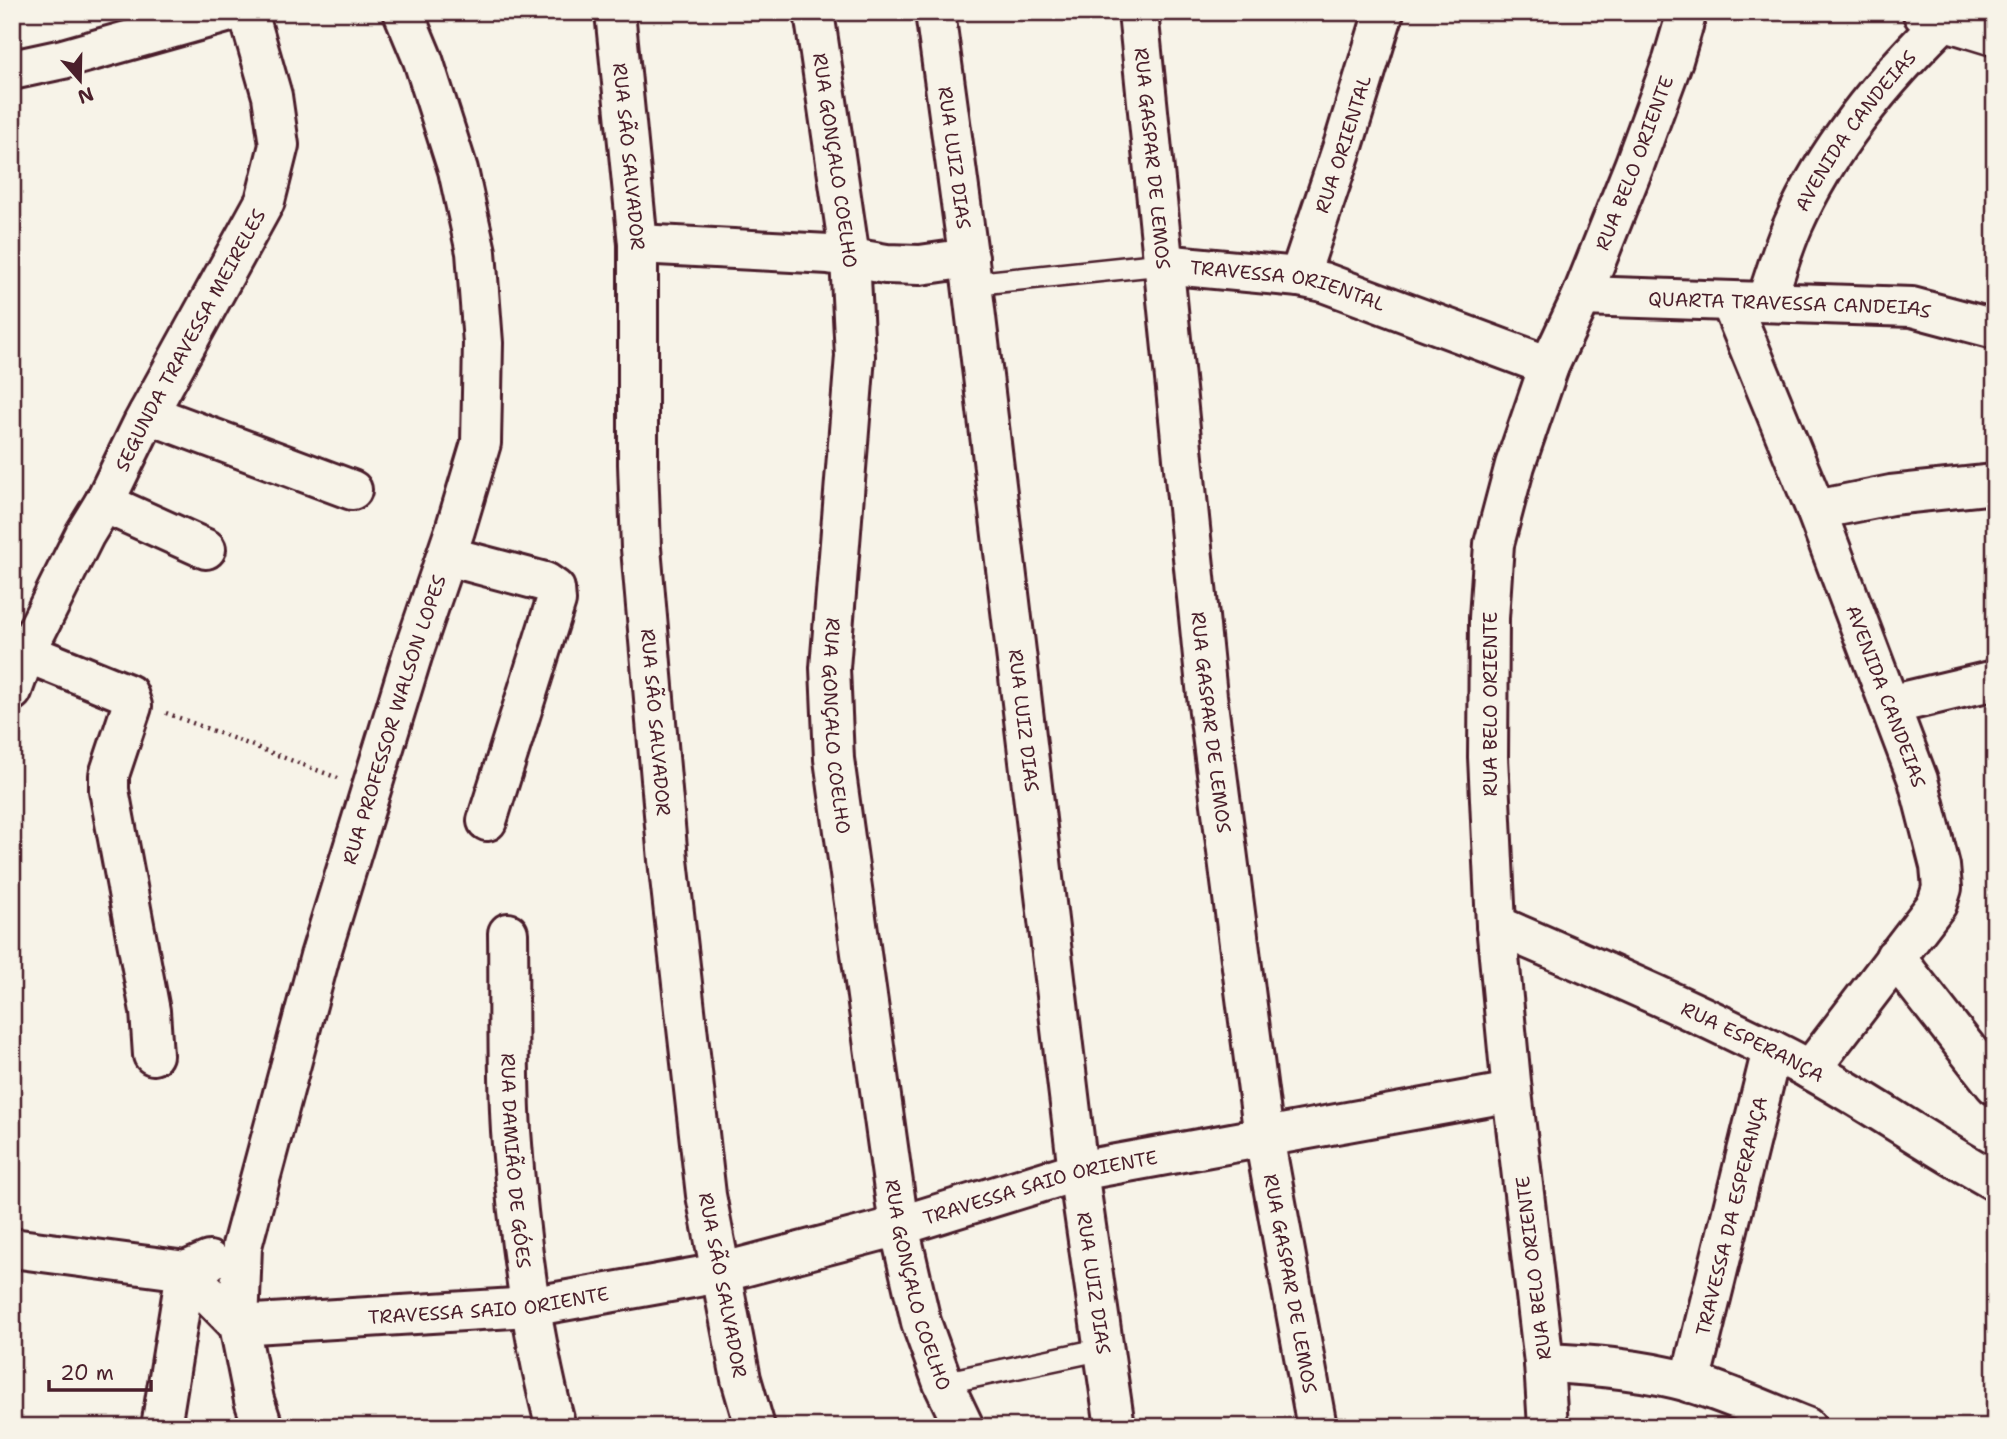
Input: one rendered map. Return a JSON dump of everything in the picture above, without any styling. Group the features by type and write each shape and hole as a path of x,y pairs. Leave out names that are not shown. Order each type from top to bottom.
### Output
{"street":[{"path":"12,70 63,59 230,12"},
{"name":"SEGUNDA TRAVESSA MEIRELES","path":"12,691 19,650 104,503 148,414 265,201 279,145 272,96 248,12"},
{"name":"RUA PROFESSOR WALSON LOPES","path":"263,1427 254,1400 239,1325 242,1246 320,956 481,443 483,343 476,252 458,170 423,60 403,12"},
{"name":"RUA SÃO SALVADOR","path":"615,12 638,244 638,464 644,588 668,860 706,1195 741,1378 755,1427"},
{"name":"RUA GONÇALO COELHO","path":"814,12 850,258 856,356 830,668 834,759 899,1226 921,1322 943,1383 964,1427"},
{"name":"RUA LUIZ DIAS","path":"934,12 970,271 1078,1171 1115,1427"},
{"name":"RUA GASPAR DE LEMOS","path":"1138,12 1207,696 1264,1137 1317,1427"},
{"name":"RUA ORIENTAL","path":"1299,277 1384,12"},
{"name":"RUA BELO ORIENTE","path":"1548,1427 1545,1363 1511,1092 1496,925 1488,757 1489,618 1494,544 1515,465 1549,366 1582,296 1665,83 1687,12"},
{"path":"1938,15 1995,36"},
{"name":"AVENIDA CANDEIAS","path":"1811,1070 1937,904 1942,888 1940,866 1918,780 1816,510 1748,301 1836,145 1894,76 1938,15"},
{"name":"TRAVESSA ORIENTAL","path":"638,244 828,254 886,264 970,271"},
{"name":"TRAVESSA ORIENTAL","path":"1162,264 1299,277 1323,282 1549,366"},
{"name":"QUARTA TRAVESSA CANDEIAS","path":"1582,296 1912,307 1995,328"},
{"path":"148,414 352,490"},
{"path":"1816,510 1891,495 1995,484"},
{"path":"104,503 206,549"},
{"path":"447,556 545,582 555,589 556,601 487,821"},
{"path":"19,650 130,697 132,706 109,775 109,790 150,1011 153,1055"},
{"path":"1890,705 1995,680"},
{"name":"RUA ESPERANÇA","path":"1496,925 1621,978 1811,1070 1995,1181"},
{"name":"RUA DAMIÃO DE GÓES","path":"508,933 511,1128 518,1221 529,1307 556,1427"},
{"path":"1895,957 1995,1085"},
{"name":"TRAVESSA DA ESPERANÇA","path":"1690,1383 1772,1050"},
{"name":"TRAVESSA SAIO ORIENTE","path":"239,1325 529,1307 720,1273 899,1226 1078,1171 1511,1092"},
{"path":"12,1248 186,1271 242,1246"},
{"path":"186,1271 239,1325"},
{"path":"162,1427 186,1271"},
{"path":"1545,1363 1626,1369 1690,1383 1806,1427"}],"lane":[{"name":"TRAVESSA ORIENTAL","path":"970,271 1162,264"},
{"path":"943,1383 1103,1349"}],"path":[{"path":"130,697 371,791"}]}
